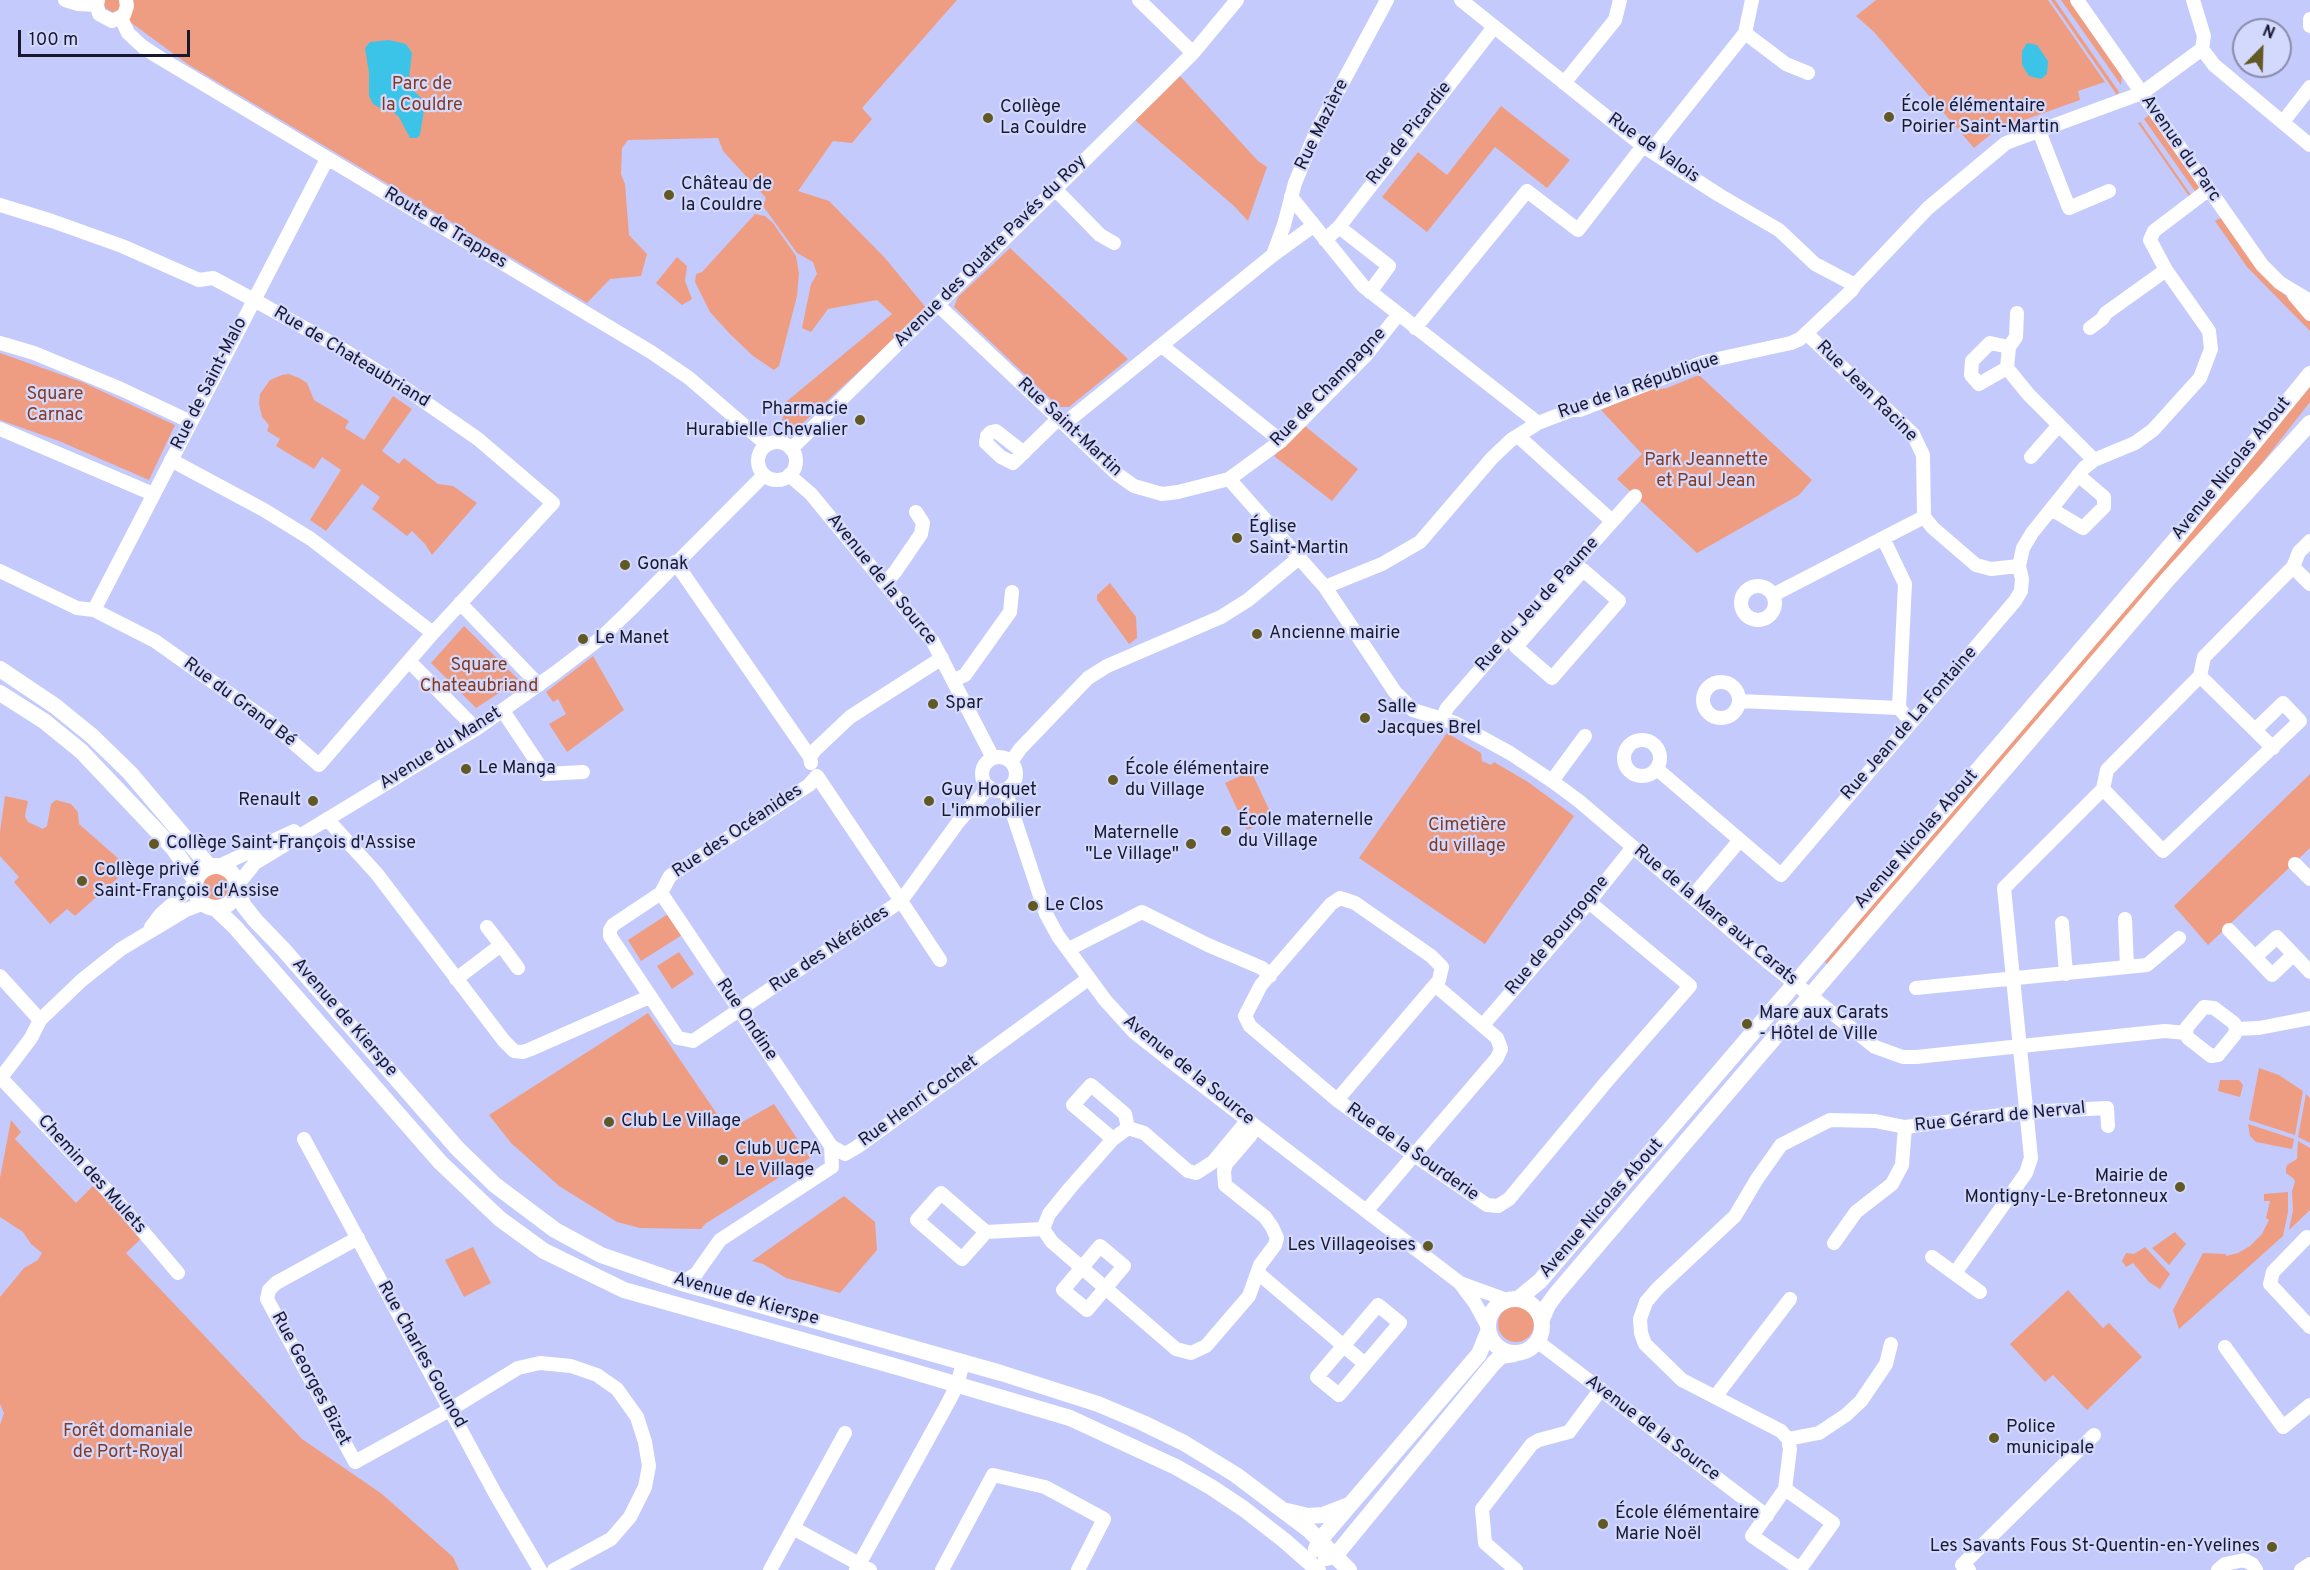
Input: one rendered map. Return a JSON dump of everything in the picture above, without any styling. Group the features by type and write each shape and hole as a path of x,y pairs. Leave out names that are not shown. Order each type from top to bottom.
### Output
{"main road":[{"name":"Avenue Nicolas About","path":"1316,1556 1350,1504 1479,1354 1493,1310 1530,1291 1540,1281 2181,532 2310,374"},
{"name":"Avenue Nicolas About","path":"1538,1342 1542,1332 1542,1319 1548,1305 1557,1294 2168,579 2310,423"},
{"path":"0,669 55,706 92,736 130,773 215,866"},
{"path":"0,693 44,721 81,751 173,848 195,882"},
{"path":"215,866 226,868 237,888 229,904 209,906 195,893 198,874 215,866"},
{"name":"Avenue de Kierspe","path":"237,888 244,906 255,920 457,1148 495,1185 555,1230 601,1255 682,1283 963,1363 1098,1404 1143,1423 1184,1443 1236,1475 1281,1509 1316,1556"},
{"name":"Avenue de Kierspe","path":"209,906 235,927 440,1162 500,1219 544,1251 624,1290 1070,1418 1176,1467 1206,1472 1268,1513 1316,1556 1335,1556 1349,1570"},
{"path":"1512,1299 1533,1305 1542,1319"},
{"path":"1488,1330 1498,1347 1514,1354"},
{"path":"1335,1556 1493,1364 1501,1356 1525,1352 1538,1342"},
{"path":"1281,1509 1308,1516 1323,1515 1350,1504"}],"street":[{"path":"65,0 78,4 97,3 99,14 107,20 121,18 126,11 126,0"},
{"path":"1139,0 1193,53"},
{"name":"Avenue des Quatre Pavés du Roy","path":"791,449 1193,53 1237,0"},
{"name":"Rue Mazière","path":"1273,255 1294,183 1316,132 1387,0"},
{"name":"Rue de Valois","path":"1461,0 1647,148 1719,195 1779,230 1815,264 1855,285"},
{"path":"1564,83 1615,20 1620,0"},
{"path":"1415,328 1527,191 1578,230 1745,33 1752,0"},
{"name":"Avenue du Parc","path":"2077,0 2262,265 2280,283 2310,301"},
{"path":"2193,0 2204,36 2202,49 2214,64 2310,145"},
{"name":"Route de Trappes","path":"121,18 128,33 143,47 651,352 689,378 767,445"},
{"path":"2310,19 2310,26"},
{"name":"Rue de Picardie","path":"1325,240 1339,227 1494,27"},
{"path":"1745,33 1786,64 1808,73"},
{"name":"Rue de la République","path":"1325,587 1382,564 1420,542 1492,458 1538,423 1572,410 1580,410 1704,362 1791,343 1807,334 1851,291 1928,208 2006,143 2142,93 2202,49"},
{"path":"2283,122 2310,87"},
{"path":"2039,130 2069,208 2109,191"},
{"name":"Rue de Saint-Malo","path":"94,610 327,159"},
{"path":"1055,189 1100,235 1114,243"},
{"path":"1773,595 1924,516 1933,528 1976,565 1991,569 2019,566 2028,541 2078,475 2094,460 2134,444 2153,430 2200,378 2211,349 2209,331 2166,270 2150,240 2154,231 2208,190"},
{"path":"1291,197 1370,292 1538,423"},
{"name":"Rue de Chateaubriand","path":"0,205 122,246 199,280 213,278 254,300 337,345 409,392 478,439 553,503 433,633"},
{"path":"1024,453 1273,255 1313,226"},
{"path":"1339,227 1389,266 1370,292"},
{"path":"2090,328 2102,320 2106,313 2166,270"},
{"name":"Avenue du Parc","path":"2291,291 2310,314"},
{"name":"Rue Saint-Martin","path":"938,305 1117,474 1134,486 1162,494 1229,479"},
{"path":"2017,313 2016,337 2009,347 2007,368 2029,395 2094,460"},
{"name":"Rue de Champagne","path":"1229,479 1281,441 1367,354 1398,315"},
{"name":"Rue Jean Racine","path":"1807,334 1913,434 1923,455 1924,516"},
{"path":"0,343 34,353 121,389 190,422"},
{"path":"2007,368 1979,384 1971,375 1971,361 1990,343 2009,347"},
{"path":"1162,345 1281,441"},
{"path":"2031,457 2058,425"},
{"path":"0,429 153,494"},
{"name":"Rue du Jeu de Paume","path":"1518,436 1612,521"},
{"path":"782,444 791,449 795,465 789,475 774,480 760,471 759,454 767,445 782,444"},
{"path":"171,460 264,510 311,539 433,633"},
{"name":"Avenue du Manet","path":"237,888 255,862 476,729 602,637 764,475"},
{"name":"Avenue de la Source","path":"789,475 811,494 933,642 993,758"},
{"path":"2051,509 2083,528 2104,507 2104,497 2078,475"},
{"name":"Rue de la Mare aux Carats","path":"1229,479 1325,587 1395,693 1413,710 1455,723 1510,753 1552,780 1794,983 1833,1011 1875,1047 1903,1057 2166,1031 2186,1033"},
{"name":"Rue du Jeu de Paume","path":"1442,719 1447,708 1635,496"},
{"path":"885,583 921,534 923,523 916,512"},
{"path":"1882,538 1905,584 1899,708 1911,722"},
{"path":"1955,1273 2026,1173 2031,1158 2004,888 2103,789 2107,770 2200,676 2204,657 2293,567 2299,552 2310,541"},
{"path":"1011,762 1088,678 1107,666 1221,617 1248,600 1300,557"},
{"name":"Rue des Océanides","path":"675,562 810,757 811,766 817,776 940,960"},
{"name":"Rue Jean de La Fontaine","path":"1772,886 2015,602 2022,579 2019,566"},
{"path":"2293,567 2310,584"},
{"path":"1583,570 1619,601 1552,678 1516,647 1583,570"},
{"name":"Rue du Grand Bé","path":"0,571 77,608 94,610 155,641 268,721 319,765 433,633"},
{"path":"954,680 965,675 1010,612 1012,592"},
{"path":"460,603 539,685"},
{"path":"810,757 850,717 942,658"},
{"path":"409,661 476,729"},
{"path":"2200,676 2273,748"},
{"path":"1739,701 1899,708"},
{"path":"2103,789 2163,851 2300,721 2283,704 2255,730"},
{"path":"503,711 545,774 583,772"},
{"path":"1552,780 1585,736"},
{"path":"1002,757 1011,762 1016,772 1014,783 1005,790 994,790 989,787 983,777 984,766 993,758 1002,757"},
{"path":"1657,769 1781,875"},
{"name":"Rue des Océanides","path":"649,997 610,936 613,925 661,893 670,876 809,785 817,776"},
{"name":"Rue des Néréides","path":"649,997 678,1038 693,1041 699,1038 901,901 959,821 989,787"},
{"name":"Avenue de la Source","path":"1005,790 1046,914 1058,936 1088,979 1134,1032 1460,1283 1475,1303 1488,1330"},
{"path":"215,866 290,832 327,819 377,874 506,1044 514,1051 523,1052 649,997"},
{"path":"1692,897 1740,840"},
{"name":"Rue de Bourgogne","path":"1483,1025 1633,847"},
{"path":"2295,864 2310,879"},
{"path":"144,935 161,914 195,882"},
{"name":"Rue Ondine","path":"661,893 831,1146"},
{"path":"1069,949 1142,912 1208,945 1262,968 1270,976 1331,904 1340,898 1355,903 1431,956 1442,967 1435,985 1337,1100"},
{"name":"Rue de la Sourderie","path":"1270,976 1261,985 1254,998 1245,1016 1246,1021 1337,1100 1487,1205 1498,1206 1509,1199 1690,986 1589,902"},
{"path":"0,1078 31,1038 40,1020 107,959 186,910 209,906"},
{"path":"2125,919 2127,967"},
{"path":"2062,923 2066,974"},
{"path":"487,927 518,968"},
{"path":"2229,930 2272,975 2293,955"},
{"path":"2255,957 2277,937 2310,972"},
{"path":"1916,988 2147,965 2179,938"},
{"path":"456,979 501,945"},
{"path":"0,976 40,1020"},
{"name":"Rue Henri Cochet","path":"831,1146 845,1154 857,1147 1088,979"},
{"path":"1366,1211 1497,1058 1501,1048 1497,1038 1435,985"},
{"path":"2204,1007 2214,1008 2234,1023 2236,1029 2235,1034 2218,1055 2211,1056 2188,1038 2186,1033 2187,1027 2204,1007"},
{"path":"2236,1029 2259,1028 2310,1018"},
{"name":"Chemin des Mulets","path":"0,1078 111,1194 178,1273"},
{"path":"1113,1139 1073,1105 1091,1085 1125,1114 1128,1128"},
{"name":"Rue Gérard de Nerval","path":"1788,1439 1781,1431 1682,1380 1645,1344 1640,1319 1646,1302 1658,1288 1735,1216 1781,1145 1830,1120 1875,1121 1905,1127 2026,1112 2107,1108 2108,1126"},
{"path":"1128,1128 1144,1133 1188,1171 1196,1173 1226,1164 1250,1136 1251,1123"},
{"path":"1834,1243 1856,1212 1892,1184 1902,1165 1905,1127"},
{"path":"1043,1229 1049,1214 1113,1139 1128,1128"},
{"name":"Rue Charles Gounod","path":"304,1139 496,1495 540,1570"},
{"name":"Rue Henri Cochet","path":"682,1283 696,1274 720,1240 832,1167 831,1146"},
{"path":"1043,1229 1052,1242 1176,1349 1191,1353 1206,1346 1249,1296 1260,1264 1275,1245 1277,1238 1265,1217 1225,1185 1219,1167"},
{"path":"986,1232 962,1259 917,1220 941,1193 986,1232 1043,1229"},
{"path":"2307,1237 2274,1272 2270,1284 2310,1327"},
{"name":"Rue Georges Bizet","path":"357,1238 276,1283 269,1290 267,1299 355,1462 451,1408"},
{"path":"1100,1246 1124,1266 1087,1310 1063,1290 1082,1268 1100,1246"},
{"path":"1932,1257 1980,1292"},
{"path":"1258,1273 1365,1364"},
{"name":"Avenue de la Source","path":"1460,1283 1512,1299"},
{"path":"1715,1397 1790,1299"},
{"path":"1378,1305 1400,1323 1339,1395 1317,1377 1344,1346 1378,1305"},
{"name":"Avenue de la Source","path":"1538,1342 1767,1516"},
{"path":"1785,1489 1833,1522 1800,1570 1752,1536 1785,1489 1790,1449 1788,1439 1819,1433 1846,1415 1861,1401 1886,1364 1892,1344"},
{"path":"2226,1347 2283,1427 2310,1405"},
{"path":"451,1408 518,1368 540,1363 572,1366 597,1376 617,1389 637,1417 649,1466 645,1487 630,1517 611,1539 554,1570"},
{"path":"793,1528 862,1568 957,1384 963,1363"},
{"path":"1516,1570 1485,1543 1482,1509 1532,1444 1569,1432 1601,1389"},
{"path":"770,1570 845,1433"},
{"path":"1969,1570 1962,1564 2094,1435"},
{"path":"942,1570 993,1475 1045,1487 1104,1519 1078,1570"},
{"path":"2218,1570 2225,1564 2244,1560 2252,1564 2256,1570"},
{"path":"2301,1570 2310,1564"}],"green space":[{"name":"Parc de la Couldre","path":"91,0 957,0 862,108 872,119 852,143 833,141 798,191 829,201 885,258 927,309 793,432 782,422 786,402 892,314 877,300 828,309 811,332 802,328 811,284 817,274 813,262 797,253 763,206 766,198 723,151 718,138 628,140 622,148 621,174 625,184 629,235 647,254 641,276 610,279 587,303 189,65 130,22"},
{"path":"1876,0 2048,0 2105,82 2078,91 2080,100 1996,130 1974,148 1874,32 1856,16"},
{"path":"2051,0 2055,0 2119,92 2117,95"},
{"path":"2061,0 2071,0 2122,74 2121,85"},
{"path":"1180,76 1258,161 1267,167 1248,221 1234,206 1135,120"},
{"path":"1501,106 1570,160 1547,188 1495,147 1427,232 1382,197 1418,152 1447,175"},
{"path":"2150,114 2199,187 2197,194 2144,119"},
{"path":"2140,122 2193,198 2191,199 2138,123"},
{"path":"755,214 765,216 773,223 796,256 799,273 797,296 779,366 774,370 753,356 710,312 695,282 696,274 702,272"},
{"path":"2222,217 2269,280 2310,319 2310,331 2247,267 2215,221"},
{"path":"1010,248 1128,359 1069,407 1059,407 954,307 958,297"},
{"path":"677,257 687,266 685,281 692,299 682,305 656,283"},
{"name":"Square Carnac","path":"0,353 82,382 175,425 149,480 59,441 0,420"},
{"path":"289,374 307,383 314,400 349,421 345,428 364,440 393,396 412,409 382,451 399,464 404,458 438,484 453,486 477,503 432,555 412,531 407,536 372,509 380,497 362,484 326,531 310,520 341,470 322,457 314,469 276,446 280,439 267,431 269,425 262,417 259,404 260,394 270,380"},
{"name":"Park Jeannette et Paul Jean","path":"1699,375 1812,480 1799,495 1697,553 1617,479 1642,454 1601,410 1655,386 1659,389 1667,388"},
{"path":"2310,385 2310,402 2252,476 1828,965 1825,962 1902,869"},
{"path":"1305,426 1358,469 1332,501 1274,456"},
{"path":"1110,583 1136,617 1137,638 1129,644 1097,600 1097,595"},
{"name":"Square Chateaubriand","path":"464,626 519,680 476,708 431,663"},
{"path":"593,656 624,710 567,752 549,724 566,714 558,699 553,702 546,692"},
{"name":"Cimetière du village","path":"1447,733 1481,753 1482,761 1491,765 1494,762 1528,782 1574,816 1485,944 1359,858"},
{"path":"1251,771 1273,818 1247,830 1225,783"},
{"path":"2310,774 2310,848 2208,945 2174,906"},
{"path":"5,796 28,801 25,816 28,822 43,829 47,826 51,804 56,800 71,804 78,812 79,824 129,868 75,916 67,909 50,924 14,882 19,877 0,856 0,832"},
{"path":"215,872 225,876 229,886 225,896 215,900 205,896 201,886 205,876"},
{"path":"668,914 682,935 641,961 628,940"},
{"path":"679,952 694,974 672,989 657,966"},
{"name":"Club Le Village","path":"648,1013 728,1130 774,1104 810,1158 705,1224 701,1229 640,1228 617,1222 559,1186 511,1143 489,1115"},
{"path":"2259,1068 2279,1075 2303,1091 2295,1135 2249,1120"},
{"path":"2220,1080 2239,1080 2243,1085 2240,1097 2218,1091"},
{"path":"2306,1094 2310,1098 2310,1143 2298,1137"},
{"name":"Forêt domaniale de Port-Royal","path":"11,1120 21,1132 15,1139 76,1203 95,1184 144,1236 126,1253 302,1439 382,1494 453,1557 459,1570 0,1570 0,1425 4,1413 0,1404 0,1297 24,1268 38,1260 42,1253 31,1244 23,1232 0,1217 0,1178"},
{"path":"2248,1124 2294,1139 2292,1149 2256,1142 2250,1136"},
{"path":"2298,1141 2310,1148 2310,1210 2289,1230 2293,1210 2292,1191 2295,1182 2286,1173 2286,1169 2287,1165 2297,1159"},
{"path":"2288,1192 2288,1212 2283,1236 2179,1329 2173,1310 2203,1253 2226,1254 2226,1256 2238,1253 2250,1246 2262,1234 2269,1220 2266,1218 2270,1201 2264,1201 2264,1194"},
{"path":"844,1196 875,1222 877,1250 840,1293 786,1278 763,1264 752,1261"},
{"path":"2175,1232 2186,1244 2169,1265 2152,1248"},
{"path":"473,1247 491,1283 464,1297 445,1260"},
{"path":"2145,1247 2170,1274 2160,1289 2149,1282 2133,1263 2126,1267 2122,1261 2126,1253 2134,1254"},
{"path":"2068,1290 2103,1328 2109,1323 2142,1357 2087,1410 2053,1375 2045,1382 2010,1344"},
{"path":"1516,1306 1529,1311 1534,1324 1529,1337 1516,1342 1503,1337 1498,1324 1503,1311"}],"water":[{"path":"389,40 406,44 412,53 409,78 414,91 423,100 424,110 420,135 417,138 410,138 399,117 392,111 373,104 369,96 369,73 365,48 370,42"},
{"path":"2027,43 2037,45 2048,61 2047,74 2041,79 2029,76 2022,65 2022,51"}],"place":[{"name":"École élémentaire Poirier Saint-Martin","path":"1889,117"},
{"name":"Collège La Couldre","path":"988,118"},
{"name":"Château de la Couldre","path":"669,195"},
{"name":"Pharmacie Hurabielle Chevalier","path":"860,420"},
{"name":"Église Saint-Martin","path":"1237,538"},
{"name":"Gonak","path":"625,565"},
{"name":"Ancienne mairie","path":"1257,634"},
{"name":"Le Manet","path":"583,639"},
{"name":"Spar","path":"933,704"},
{"name":"Salle Jacques Brel","path":"1365,718"},
{"name":"Le Manga","path":"466,769"},
{"name":"École élémentaire du Village","path":"1113,780"},
{"name":"Renault","path":"313,801"},
{"name":"Guy Hoquet L'immobilier","path":"929,801"},
{"name":"École maternelle du Village","path":"1226,831"},
{"name":"Collège Saint-François d'Assise","path":"154,844"},
{"name":"Maternelle \"Le Village\"","path":"1191,844"},
{"name":"Collège privé Saint-François d'Assise","path":"82,881"},
{"name":"Le Clos","path":"1033,906"},
{"name":"Mare aux Carats - Hôtel de Ville","path":"1747,1024"},
{"name":"Club Le Village","path":"609,1122"},
{"name":"Club UCPA Le Village","path":"723,1160"},
{"name":"Mairie de Montigny-Le-Bretonneux","path":"2180,1187"},
{"name":"Les Villageoises","path":"1428,1246"},
{"name":"Police municipale","path":"1994,1438"},
{"name":"École élémentaire Marie Noël","path":"1603,1524"},
{"name":"Les Savants Fous St-Quentin-en-Yvelines","path":"2272,1547"}]}
